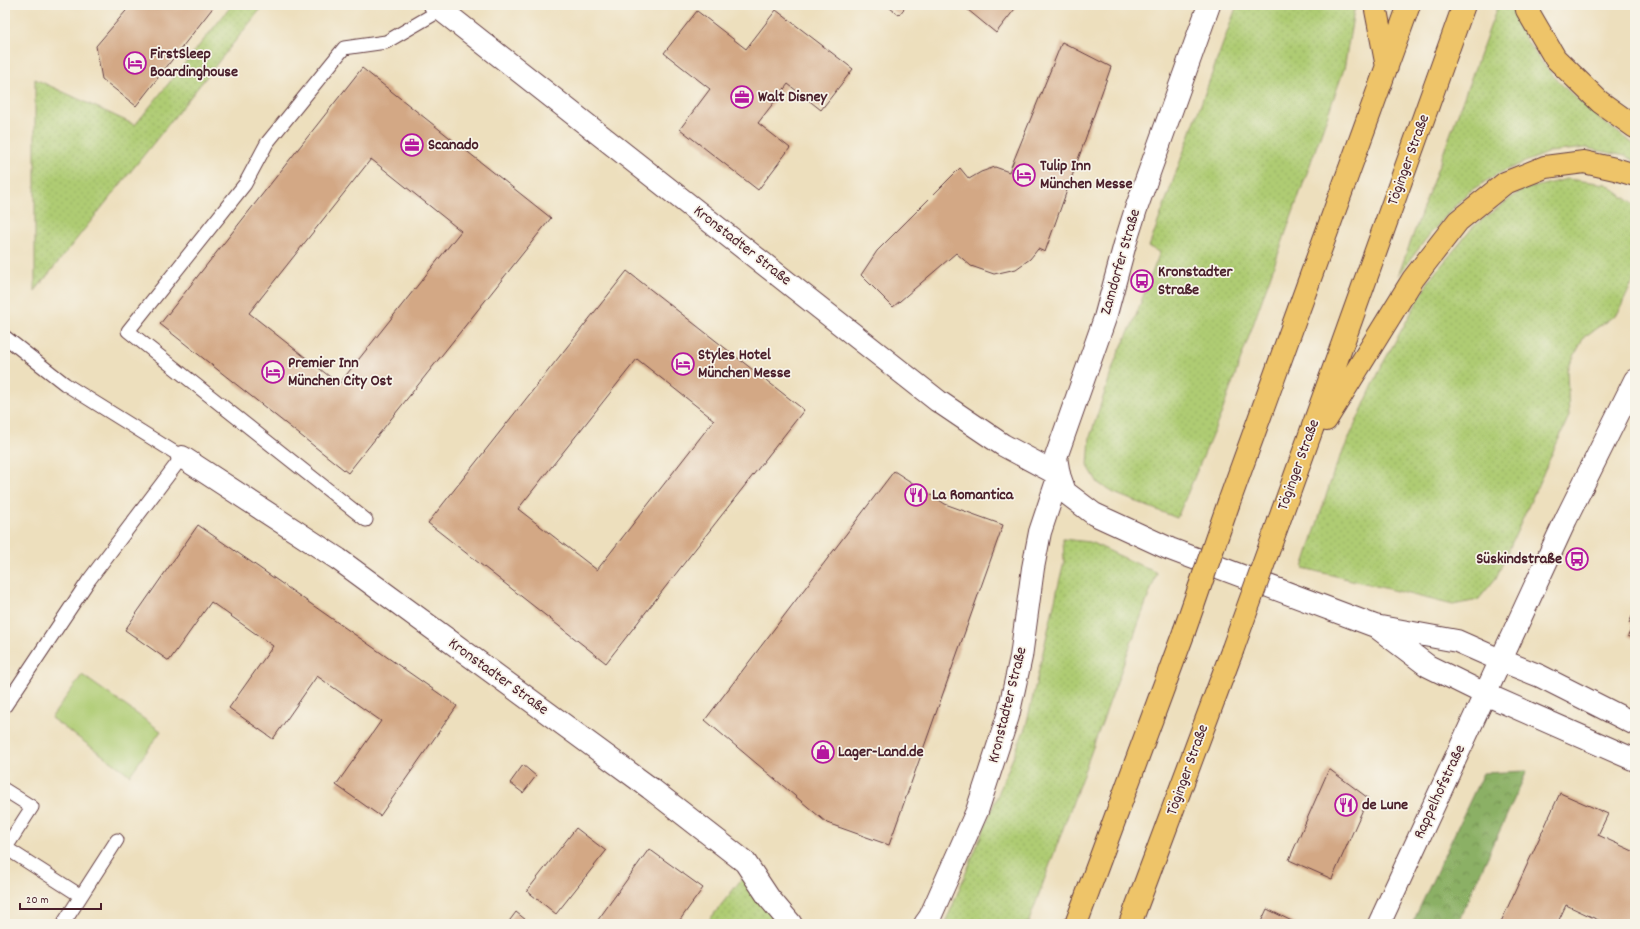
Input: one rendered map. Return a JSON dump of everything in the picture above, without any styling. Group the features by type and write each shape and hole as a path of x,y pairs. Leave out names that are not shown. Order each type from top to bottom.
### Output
{"highway":[{"path":"1375,5 1387,67"},
{"path":"1076,924 1184,632 1229,502 1409,5"},
{"name":"Töginger Straße","path":"1130,924 1303,457 1464,5"},
{"path":"1526,5 1527,10 1555,58 1600,102 1635,128"},
{"path":"1303,457 1413,279 1458,222 1505,183 1545,168 1584,162 1615,168 1635,175"},
{"path":"1615,168 1635,184"}],"street":[{"name":"Zamdorfer Straße","path":"1058,475 1056,457 1105,318 1136,209 1209,5"},
{"name":"Kronstadter Straße","path":"438,8 938,401 1003,445 1058,475 1040,532 1033,568 1021,657 1008,716 977,811 933,910 925,924"},
{"name":"Rappelhofstraße","path":"1379,924 1566,519 1635,380"},
{"name":"Kronstadter Straße","path":"182,457 338,559 650,788 745,862 769,898 791,924"},
{"path":"1058,475 1065,492 1094,514 1170,549 1375,626 1457,642 1540,676 1635,724"},
{"path":"1375,626 1428,666 1485,694 1635,760"}],"lane":[{"path":"366,520 128,332 244,184 267,143 344,48 386,42 438,8"},
{"path":"5,337 65,384 182,457 90,580 5,706"},
{"path":"5,790 32,807 6,848 81,896"},
{"path":"63,924 117,840"}],"green space":[{"path":"232,5 264,5 35,291 35,79 135,125"},
{"path":"1237,5 1355,5 1344,69 1222,412 1177,518 1114,493 1098,483 1088,466 1090,437 1116,358 1133,323 1160,252 1149,247"},
{"path":"1498,5 1512,5 1519,26 1530,46 1561,84 1598,118 1635,145 1635,161 1625,156 1586,148 1549,152 1499,173 1467,193 1429,235 1398,276"},
{"path":"1567,179 1606,184 1635,205 1635,277 1618,313 1584,337 1567,370 1569,416 1496,578 1478,600 1453,605 1303,568 1334,471 1382,365 1430,279 1474,226 1522,190"},
{"path":"1063,539 1090,542 1157,573 1028,924 945,924 1026,726 1064,561"},
{"path":"82,675 161,731 130,775 51,718"},
{"path":"1527,771 1457,924 1412,924 1483,773"},
{"path":"744,876 780,924 706,924"}],"building":[{"name":"FirstSleep Boardinghouse","path":"131,5 215,5 136,106 102,79 96,46"},
{"path":"886,5 907,5 899,15"},
{"path":"962,5 1018,5 996,33"},
{"name":"Walt Disney","path":"776,10 853,69 821,110 788,84 758,123 790,148 758,190 680,129 710,89 664,53 697,11 746,49"},
{"name":"Tulip Inn München Messe","path":"1062,42 1111,67 1045,252 1038,249 1030,259 1016,269 994,274 971,266 956,253 893,307 861,275 877,251 960,168 969,179 981,172 995,167 1009,172"},
{"path":"362,68 551,218 348,473 160,324","holes":["371,159 461,231 339,384 249,313"]},
{"path":"627,271 804,410 606,663 428,523","holes":["637,359 714,420 597,570 518,509"]},
{"path":"894,471 945,504 1003,525 889,845 827,823 705,720"},
{"path":"198,525 457,706 380,816 336,785 381,721 317,676 273,739 229,708 273,646 211,602 169,661 125,630"},
{"path":"1635,610 1635,639 1628,636 1633,625 1629,623"},
{"path":"523,765 536,776 523,793 510,783"},
{"path":"1329,769 1368,798 1332,879 1289,860"},
{"path":"1560,793 1608,814 1598,835 1635,852 1635,924 1607,924 1566,905 1557,924 1500,924"},
{"path":"576,828 606,851 556,914 527,891"},
{"path":"649,849 703,888 677,924 595,924"},
{"path":"1267,909 1298,924 1260,924"},
{"path":"516,912 531,924 507,924"}],"place":[{"name":"FirstSleep Boardinghouse","path":"135,63"},
{"name":"Walt Disney","path":"742,97"},
{"name":"Scanado","path":"412,145"},
{"name":"Tulip Inn München Messe","path":"1024,175"},
{"name":"Kronstadter Straße","path":"1142,281"},
{"name":"Styles Hotel München Messe","path":"683,364"},
{"name":"Premier Inn München City Ost","path":"273,372"},
{"name":"La Romantica","path":"916,495"},
{"name":"Süskindstraße","path":"1577,559"},
{"name":"Lager-Land.de","path":"823,752"},
{"name":"de Lune","path":"1346,805"}]}
